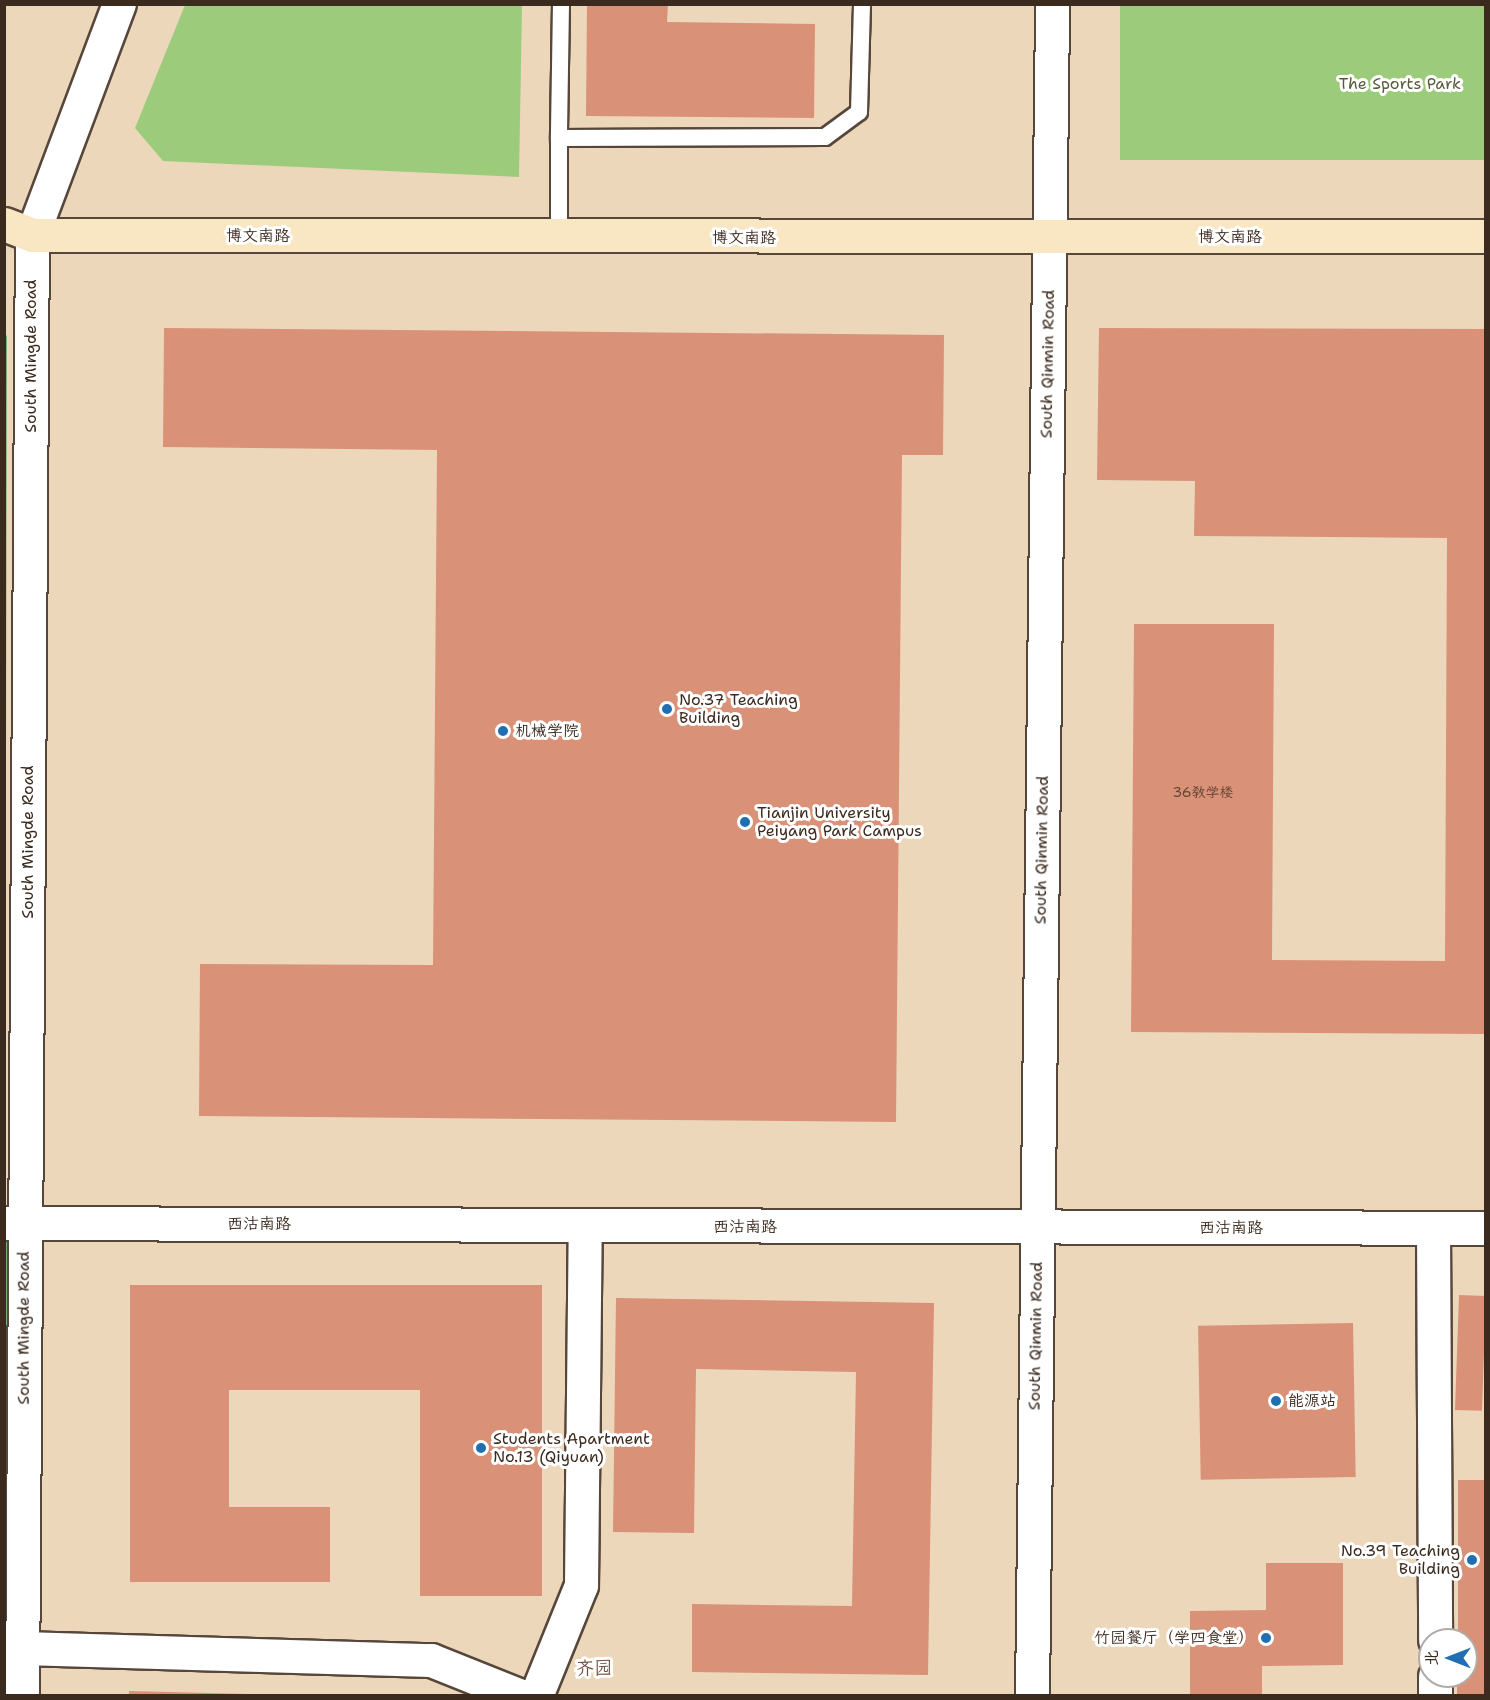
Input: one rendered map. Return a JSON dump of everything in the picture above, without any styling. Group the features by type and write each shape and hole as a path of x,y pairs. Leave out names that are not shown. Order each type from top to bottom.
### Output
{"street":[{"name":"South Mingde Road","path":"22,1695 15,1222 18,229 119,4"},
{"name":"South Qinmin Road","path":"1032,1695 1052,4"},
{"name":"博文南路","path":"18,229 559,237 1050,239 1485,236"},
{"name":"西沽南路","path":"15,1222 1038,1229 1485,1228"},
{"path":"536,1695 580,1585 585,1226"},
{"path":"1433,1228 1435,1628"},
{"path":"22,1648 430,1660 521,1695"}],"lane":[{"path":"559,237 561,4"},
{"path":"559,138 825,137 859,112 862,4"}],"shaded area":[{"name":"Tianjin University Peiyang Park Campus","path":"5,5 1485,5 1485,1695 5,1696"}],"green space":[{"path":"185,5 522,5 519,177 163,161 135,128"},
{"name":"The Sports Park","path":"1120,5 1485,5 1485,160 1120,160"},
{"path":"4,329 7,337 5,1197 4,1197"},
{"path":"10,1234 9,1696 4,1695 4,1235"}],"building":[{"path":"587,4 668,4 667,22 815,24 814,118 586,116"},
{"name":"No.37 Teaching Building","path":"164,328 944,335 943,455 902,455 896,1122 199,1116 200,964 433,965 437,450 163,447"},
{"path":"1099,328 1486,329 1486,1034 1131,1032 1134,624 1274,624 1272,960 1445,961 1447,538 1194,536 1195,481 1097,480"},
{"name":"Students Apartment No.13 (Qiyuan)","path":"130,1285 542,1285 542,1596 420,1596 420,1390 229,1390 229,1507 330,1507 330,1582 130,1582"},
{"path":"1459,1295 1486,1296 1482,1411 1455,1410"},
{"path":"616,1298 934,1303 928,1675 692,1672 692,1604 852,1606 856,1372 696,1369 694,1533 613,1532"},
{"name":"能源站","path":"1353,1323 1356,1477 1201,1480 1198,1326"},
{"name":"No.39 Teaching Building","path":"1458,1480 1486,1480 1486,1696 1457,1696 1457,1688 1478,1688 1478,1628 1458,1628"},
{"name":"竹园餐厅（学四食堂）","path":"1266,1563 1343,1563 1343,1665 1262,1666 1262,1696 1190,1696 1190,1611 1266,1610"},
{"path":"129,1691 248,1694 248,1696 129,1696"}],"place":[{"name":"No.37 Teaching Building","path":"667,709"},
{"name":"机械学院","path":"503,731"},
{"name":"Tianjin University Peiyang Park Campus","path":"745,822"},
{"name":"能源站","path":"1276,1401"},
{"name":"Students Apartment No.13 (Qiyuan)","path":"481,1448"},
{"name":"No.39 Teaching Building","path":"1472,1560"},
{"name":"竹园餐厅（学四食堂）","path":"1266,1638"}],"district":[{"name":"齐园","path":"594,1668"}]}
